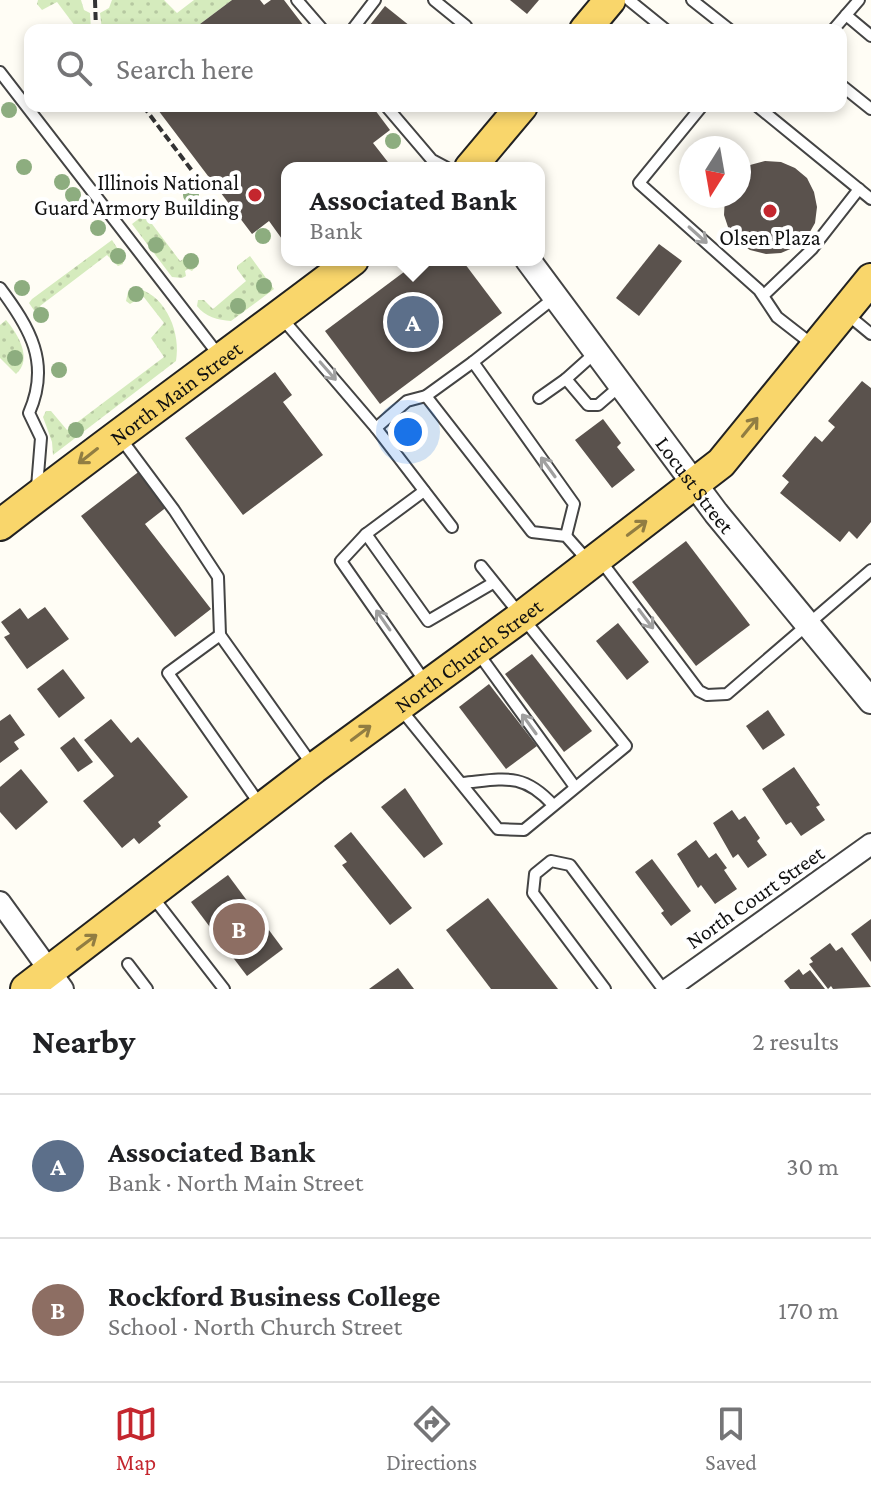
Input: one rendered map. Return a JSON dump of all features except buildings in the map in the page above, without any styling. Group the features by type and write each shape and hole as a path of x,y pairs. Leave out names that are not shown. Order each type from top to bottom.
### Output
{"main road":[{"path":"590,24 610,0"},
{"path":"475,162 517,112"},
{"name":"North Main Street","path":"0,525 117,434 345,266"},
{"name":"North Church Street","path":"26,989 56,980 150,894 314,768 521,617 721,463 871,279"}],"street":[{"name":"Locust Street","path":"533,266 716,513 871,701"},
{"name":"North Court Street","path":"666,989 871,844"},
{"path":"0,902 56,980"}],"lane":[{"path":"297,0 318,24"},
{"path":"357,24 375,0"},
{"path":"434,0 464,24"},
{"path":"629,0 659,24"},
{"path":"692,0 722,24"},
{"path":"838,24 859,0"},
{"path":"846,15 871,36"},
{"path":"0,72 24,103"},
{"path":"847,90 871,109"},
{"path":"31,112 222,359"},
{"path":"391,112 436,162"},
{"path":"697,112 639,183 764,295 777,317 815,347"},
{"path":"764,112 871,199"},
{"path":"764,295 812,249 859,189"},
{"path":"0,288 26,323 34,347 38,388 29,413 41,438 42,452 39,480 31,500"},
{"path":"376,428 407,401 426,396 473,362 556,297"},
{"path":"844,312 871,334"},
{"path":"280,315 376,428 452,527"},
{"path":"539,398 597,352"},
{"path":"473,362 574,504 566,536"},
{"path":"566,379 588,405 598,405 622,385"},
{"path":"426,396 532,532 566,536 594,560 699,691 707,695 727,694 871,570"},
{"path":"117,434 174,510 218,577 220,635 314,768"},
{"path":"424,491 366,534 341,561 427,684"},
{"path":"366,534 428,621 493,583"},
{"path":"398,706 498,829 524,830 626,746 481,566"},
{"path":"220,635 168,673 263,810"},
{"path":"475,650 575,787"},
{"path":"463,783 495,780 526,782 538,788 553,805"},
{"path":"605,989 533,893 535,874 551,861 570,865 666,989"},
{"path":"150,894 224,989"},
{"path":"128,964 147,989"}],"path":[{"path":"95,0 96,24"},
{"path":"148,112 193,172"}],"green space":[{"path":"38,0 81,0 84,10 90,13 91,24 74,24 57,2 42,10 37,4"},
{"path":"112,0 164,0 177,13 194,0 232,0 200,24 101,24 100,13 109,8"},
{"path":"158,204 159,212 149,220 180,261 192,254 199,262 192,271 185,271 186,276 182,278 172,277 132,224"},
{"path":"112,240 123,257 123,264 118,266 107,255 40,306 48,319 42,322 29,303 32,299"},
{"path":"250,256 274,289 231,321 212,317 200,310 198,300 204,300 213,309 246,281 237,266"},
{"path":"139,289 157,300 170,318 176,339 176,361 53,455 43,417 46,411 51,411 67,430 164,357 151,338 164,323 143,296 130,304 126,301 128,292"},
{"path":"6,320 22,347 23,361 16,374 0,358 0,325"}],"place":[{"name":"Illinois National Guard Armory Building","path":"255,195"},
{"name":"Olsen Plaza","path":"770,211"},
{"name":"Associated Bank","path":"413,322"},
{"name":"Rockford Business College","path":"239,929"}]}
